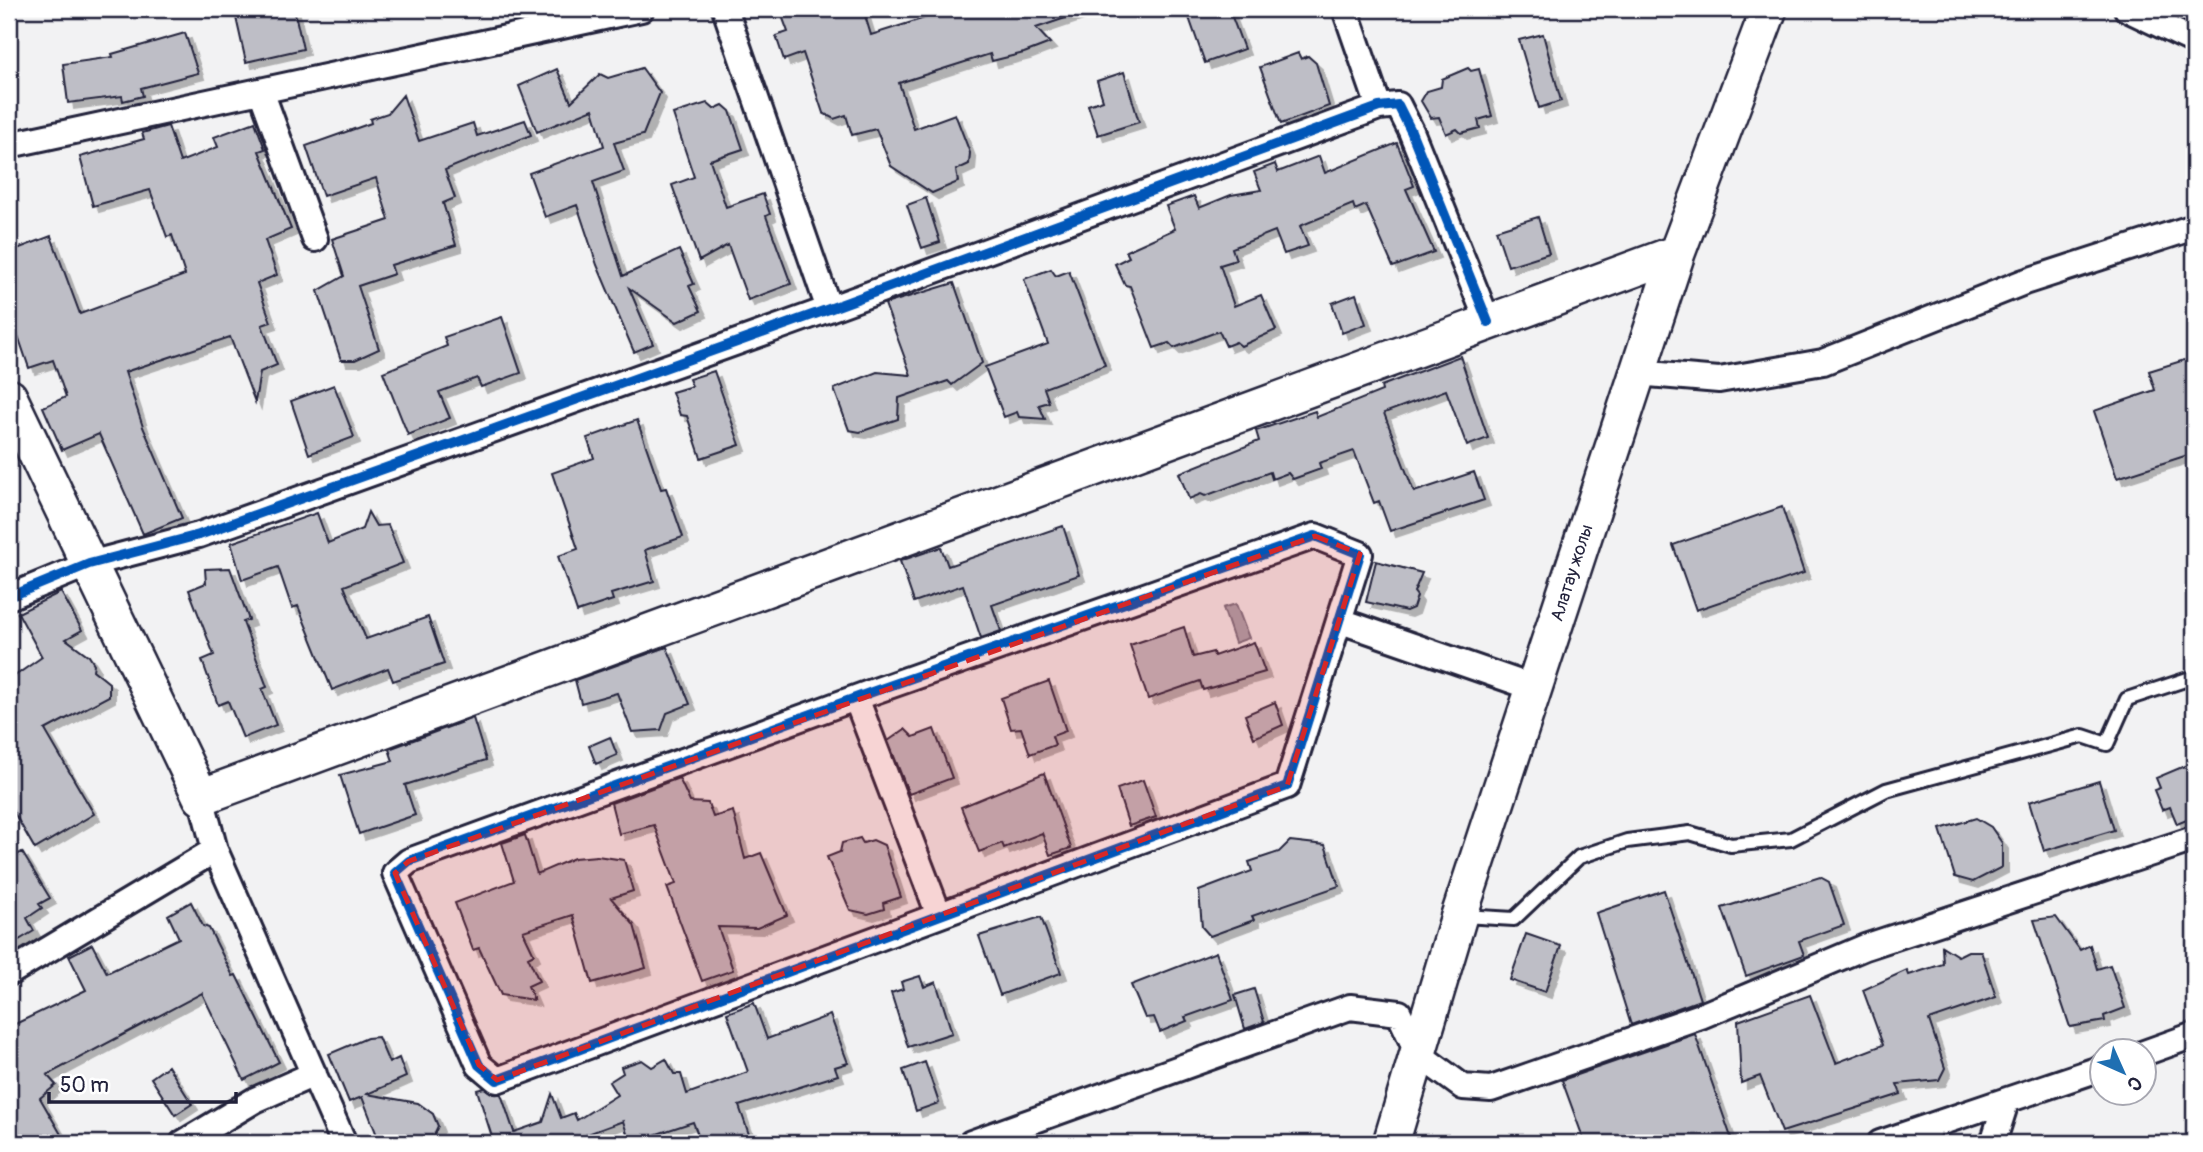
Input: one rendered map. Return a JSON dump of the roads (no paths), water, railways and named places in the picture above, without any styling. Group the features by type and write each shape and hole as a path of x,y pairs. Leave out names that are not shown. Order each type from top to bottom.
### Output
{"street":[{"path":"9,145 641,9"},
{"path":"725,9 829,309"},
{"path":"1345,9 1379,107"},
{"name":"Алатау жолы","path":"1391,1143 1459,916 1677,253 1769,9"},
{"path":"2127,9 2194,41"},
{"path":"261,91 315,239"},
{"path":"9,597 89,564 199,535 829,309 1379,107 1398,106 1411,131 1488,322"},
{"path":"1637,373 1719,380 1824,362 2024,282 2194,226"},
{"path":"201,797 1677,253"},
{"path":"9,397 201,797 215,850 344,1143"},
{"path":"1315,536 1360,554 1341,621 1287,786 497,1080 479,1065 395,873 409,861 856,698 1315,536"},
{"path":"1341,621 1534,688"},
{"path":"856,698 939,915"},
{"path":"971,1143 1350,1007 1399,1013 1418,1054 1463,1087 1491,1089 1701,1016 1865,947 2194,839"},
{"path":"9,973 215,850"},
{"path":"2158,1048 2194,1035"},
{"path":"1880,1143 2088,1073"},
{"path":"183,1143 255,1100 314,1074"},
{"path":"1993,1143 2006,1102"}],"lane":[{"path":"1459,916 1514,919 1579,857 1627,841 1690,833 1731,845 1791,839 1886,790 2083,736 2107,744 2127,699 2194,677"}]}
